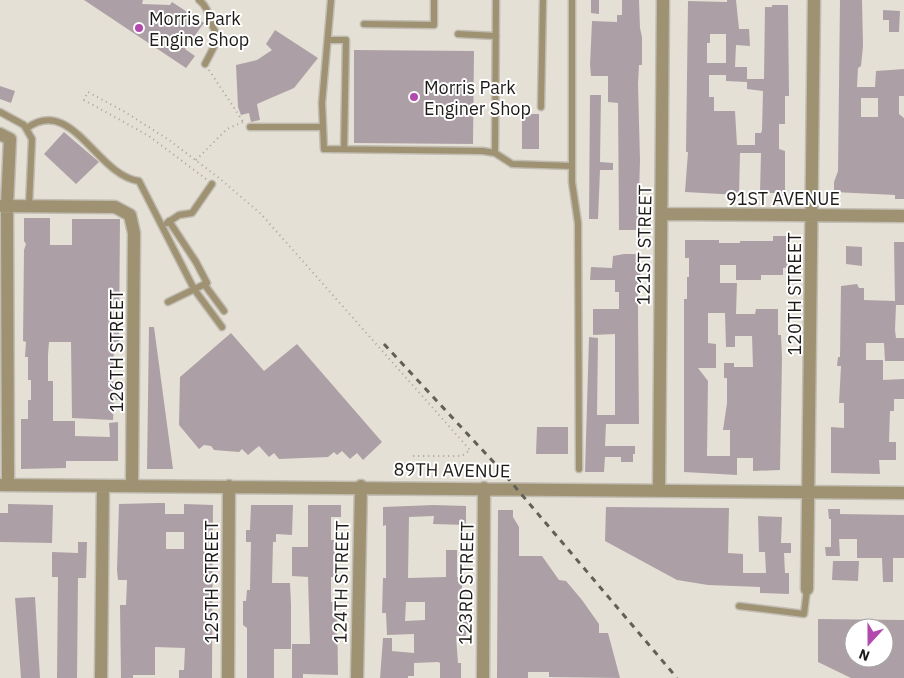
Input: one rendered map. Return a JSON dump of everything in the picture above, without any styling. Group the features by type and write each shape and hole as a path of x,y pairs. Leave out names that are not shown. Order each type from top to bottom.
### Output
{"street":[{"name":"121ST STREET","path":"659,491 663,0"},
{"name":"120TH STREET","path":"807,589 814,0"},
{"path":"4,485 5,136"},
{"path":"4,206 29,206"},
{"name":"126TH STREET","path":"29,206 115,207 125,210 132,217 134,233 132,485"},
{"name":"91ST AVENUE","path":"662,214 904,216"},
{"name":"89TH AVENUE","path":"4,485 361,486 904,493"},
{"path":"101,678 103,486"},
{"name":"125TH STREET","path":"228,678 230,486"},
{"name":"124TH STREET","path":"357,678 361,486"},
{"name":"123RD STREET","path":"483,678 484,488"}],"lane":[{"path":"199,0 208,8 210,23 219,37 205,64"},
{"path":"331,0 322,103 324,149 483,150 495,153 505,161 516,165 572,166"},
{"path":"364,24 434,25 434,0"},
{"path":"495,153 496,0"},
{"path":"541,107 543,0"},
{"path":"572,0 572,166 573,194 578,216 578,468"},
{"path":"458,34 496,36"},
{"path":"328,40 346,40 344,149"},
{"path":"0,112 27,128 33,145 29,206"},
{"path":"27,128 41,119 56,120 88,144 117,173 128,180 138,181 194,289 222,327"},
{"path":"250,127 323,127"},
{"path":"161,226 179,215 192,213 212,184"},
{"path":"169,221 196,262 206,282 204,284 224,311"},
{"path":"168,302 204,284"},
{"path":"739,606 804,614 807,589"}],"path":[{"path":"205,64 243,122 250,127"},
{"path":"212,184 144,133 84,100 88,92 148,126 196,160 236,192 280,234 470,450 462,456 413,456"},
{"path":"196,160 227,129 243,122"}],"building":[{"path":"84,0 143,0 142,4 170,5 172,2 204,23 185,49 195,56 186,68"},
{"path":"591,0 599,0 599,14 591,13"},
{"path":"622,0 639,0 642,37 642,65 639,65 638,84 640,160 638,230 619,230 618,103 608,102 608,76 591,76 590,65 592,21 617,22 617,15 622,15"},
{"path":"727,0 736,0 739,29 749,29 750,46 736,45 735,67 747,67 747,79 764,79 765,7 788,5 789,96 785,96 785,124 779,124 779,149 785,151 785,196 777,196 777,193 760,193 761,153 740,153 739,195 685,192 688,152 686,152 688,1 727,2","holes":["710,34 726,34 726,63 707,63 707,43 710,43","709,75 726,75 726,81 747,82 747,89 763,91 762,130 761,133 755,133 755,145 737,145 735,111 714,111 714,97 709,97"]},
{"path":"840,0 862,0 863,46 861,66 858,68 857,87 875,87 876,71 904,69 904,96 899,96 899,114 904,118 904,199 895,199 895,195 834,192 834,182 838,171","holes":["861,98 878,98 878,117 861,117"]},
{"path":"883,10 900,11 899,32 889,32 889,20 883,20"},
{"path":"275,30 318,58 294,88 257,104 260,120 251,122 249,113 241,115 238,107 236,65 257,60 272,50 266,44"},
{"name":"Morris Park Enginer Shop","path":"354,50 474,51 473,144 354,143"},
{"path":"0,86 15,91 11,103 0,99"},
{"path":"590,95 601,95 600,162 613,163 613,170 600,170 598,219 589,219"},
{"path":"522,114 539,114 539,149 522,149"},
{"path":"64,132 99,162 76,184 44,154"},
{"path":"24,218 50,218 50,245 72,245 72,219 120,219 119,342 114,342 113,390 118,390 118,400 114,400 113,420 72,418 71,342 49,342 48,355 48,381 53,381 53,421 75,421 75,436 110,437 109,423 118,422 118,461 66,461 66,468 21,469 21,419 28,419 28,400 31,400 31,380 28,380 28,357 25,357 26,342 23,341 24,250 26,244 24,241"},
{"path":"773,236 791,236 791,267 783,268 783,275 761,275 761,280 736,280 736,265 720,265 720,283 737,283 736,314 755,314 756,309 778,309 778,335 781,335 782,358 780,470 753,471 753,458 737,458 737,475 684,472 684,299 687,299 687,277 689,277 689,258 685,258 685,240 719,240 719,243 773,241","holes":["708,313 725,313 726,347 735,347 735,336 752,336 753,367 734,367 734,363 724,363 724,378 727,378 727,403 723,430 730,430 730,456 707,456 708,381 698,368 716,368 716,344 708,343"]},
{"path":"894,242 904,242 904,305 896,305 895,330 896,338 904,338 904,361 885,361 884,343 866,343 866,360 883,360 883,380 904,379 904,399 894,399 894,411 890,411 889,442 896,442 896,460 879,460 880,474 831,473 831,427 844,428 844,403 839,403 841,366 837,366 838,357 840,357 841,286 857,284 859,288 864,288 864,300 895,301"},
{"path":"846,246 862,247 862,266 846,264"},
{"path":"640,254 641,292 638,292 639,424 606,424 605,446 635,446 635,454 633,454 633,462 621,462 621,457 605,457 604,472 585,472 589,337 598,338 597,415 615,415 615,334 593,335 593,309 619,309 619,292 615,292 615,280 590,280 591,267 612,268 613,256"},
{"path":"149,327 154,327 173,469 147,469"},
{"path":"231,333 264,371 297,344 382,442 363,460 357,453 350,459 342,451 337,455 334,452 328,457 279,459 274,453 269,457 259,446 248,455 242,449 239,452 214,450 211,446 204,445 199,449 179,425 180,377"},
{"path":"537,427 568,427 568,454 536,454"},
{"path":"165,503 165,514 184,514 184,504 213,505 212,678 179,678 179,670 184,670 185,648 155,647 155,675 133,675 133,678 121,678 120,605 126,605 127,580 118,580 119,504","holes":["166,532 184,532 184,549 166,549"]},
{"path":"8,504 53,505 52,543 0,542 0,513 8,513"},
{"path":"251,505 293,505 292,535 276,534 276,542 273,542 272,583 290,583 291,604 291,649 274,649 274,678 247,678 247,628 243,625 243,601 246,601 247,590 250,590 251,542 246,542 246,530 250,530"},
{"path":"308,505 341,505 341,517 331,517 331,540 335,540 335,554 339,554 338,577 331,577 331,602 337,602 338,675 303,674 303,678 292,678 292,644 310,644 308,577 292,576 292,547 308,547"},
{"path":"466,506 466,525 433,524 434,516 409,517 408,578 446,577 446,550 457,550 457,577 462,578 462,618 470,618 470,626 466,626 466,636 456,636 458,663 461,663 461,678 440,678 440,663 438,662 414,663 414,676 408,676 408,678 380,678 383,638 392,638 392,651 414,653 414,634 387,635 386,613 382,613 383,578 386,578 386,525 383,526 383,507","holes":["406,602 425,602 425,620 405,621"]},
{"path":"606,507 729,508 728,553 743,554 743,573 766,573 765,552 759,552 758,516 782,517 781,543 791,543 791,553 784,553 785,573 789,573 789,594 760,593 760,587 708,585 677,580 605,541"},
{"path":"828,509 840,509 840,514 904,515 904,558 893,558 893,582 883,582 882,558 857,558 857,539 839,539 840,556 826,556 825,547 831,547 831,519 829,519"},
{"path":"498,510 513,510 513,517 519,527 519,556 542,556 559,580 566,581 582,600 599,624 599,633 608,633 620,678 549,677 549,672 528,672 528,678 497,678"},
{"path":"78,542 87,542 86,578 78,578 77,678 57,678 58,577 52,577 52,552 78,553"},
{"path":"833,561 859,561 858,581 832,580"},
{"path":"35,597 40,678 21,678 15,598"},
{"path":"818,619 844,619 844,668 894,668 894,620 904,620 904,678 851,678 818,662"}],"railway":[{"path":"384,344 500,469 677,678"}],"place":[{"name":"Morris Park Engine Shop","path":"139,28"},
{"name":"Morris Park Enginer Shop","path":"414,97"}]}
